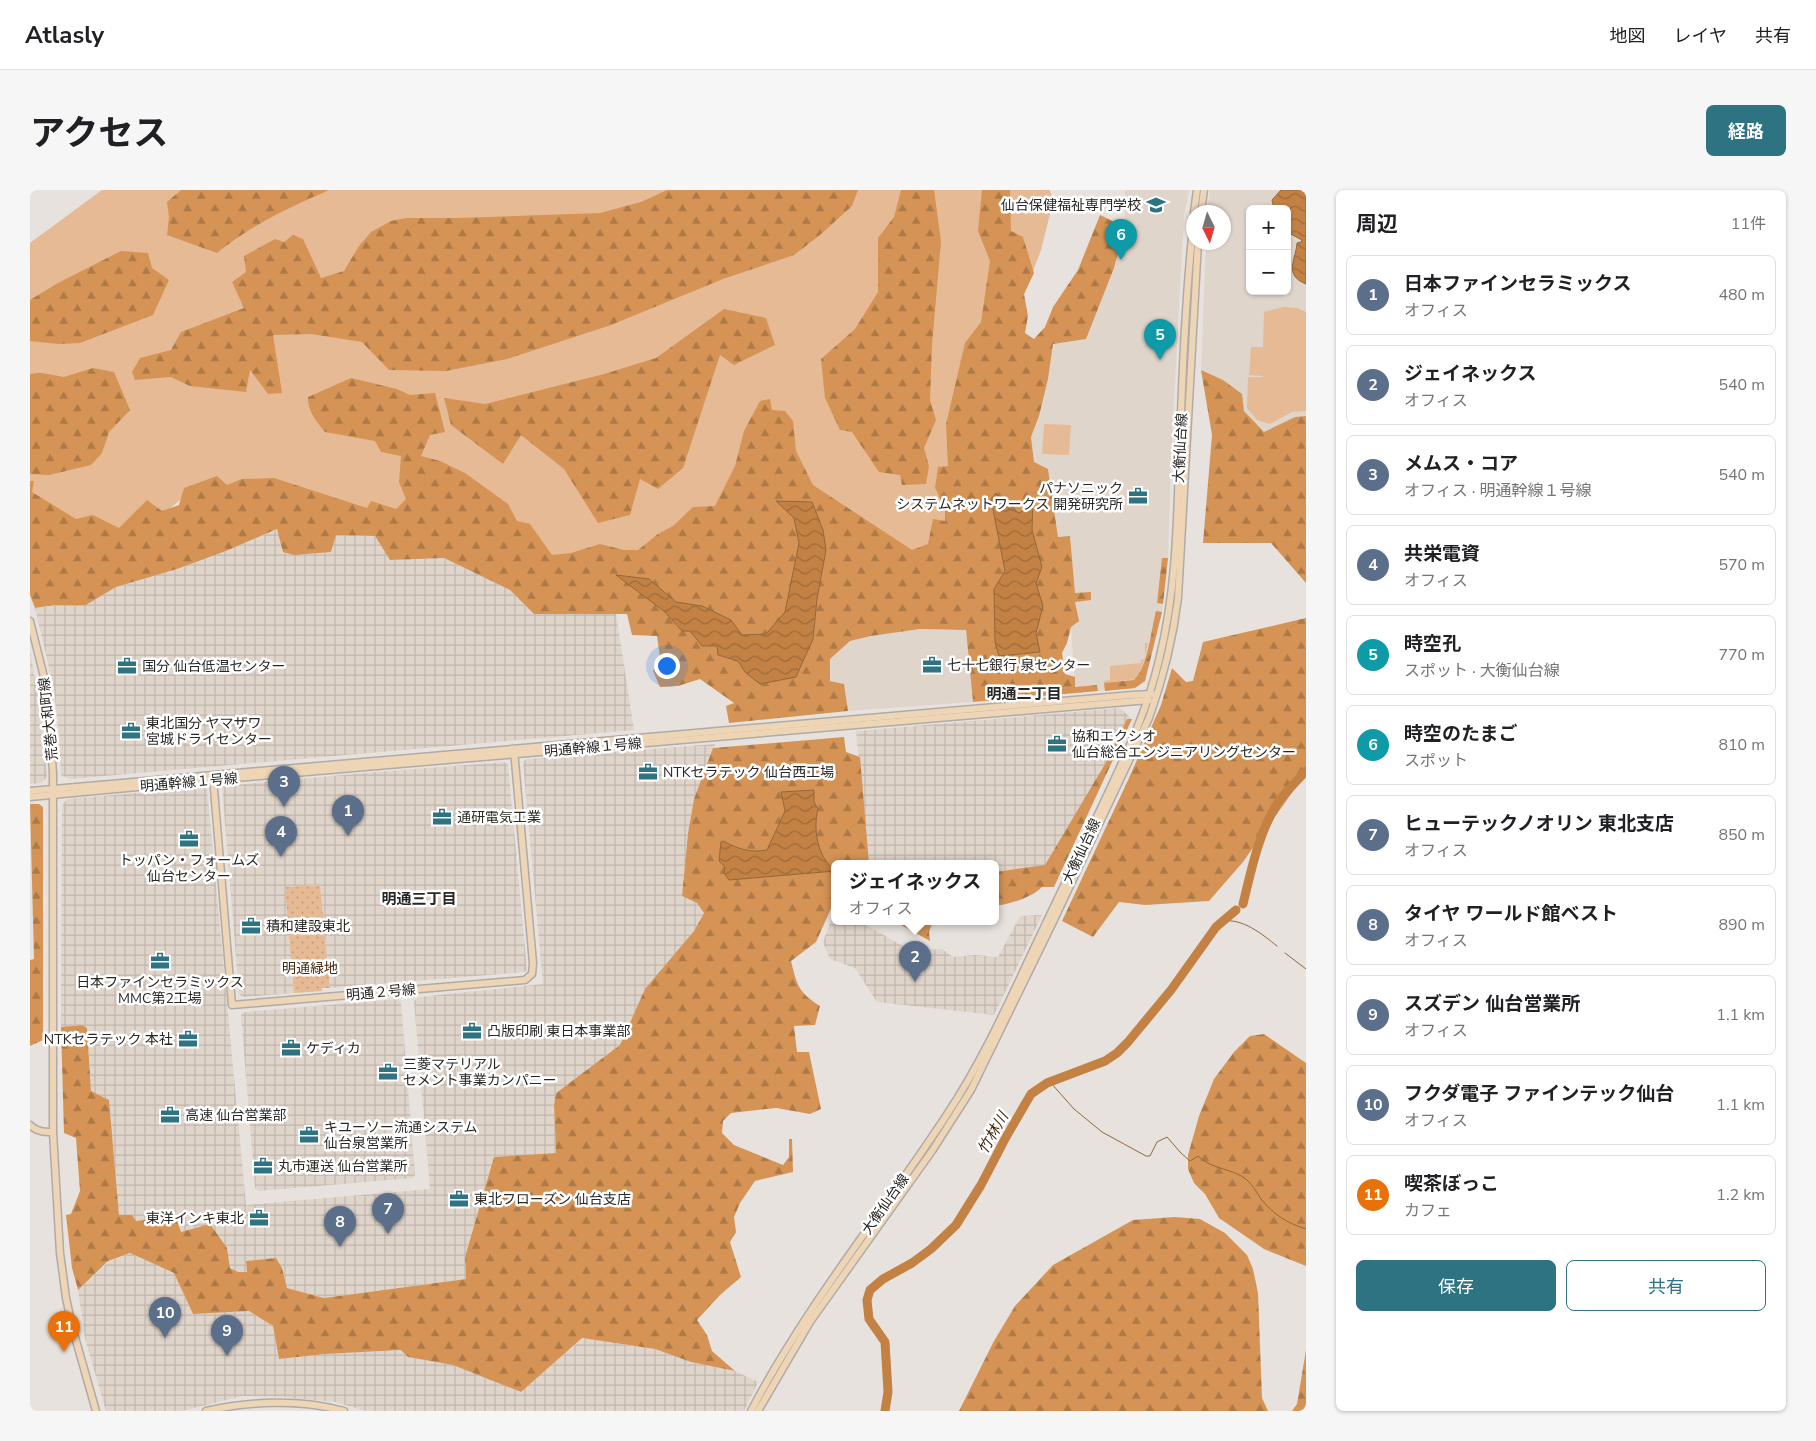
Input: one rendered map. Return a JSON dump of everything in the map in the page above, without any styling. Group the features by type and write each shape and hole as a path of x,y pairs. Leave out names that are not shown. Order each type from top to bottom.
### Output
{"street":[{"path":"1195,205 1197,190"},
{"path":"1202,205 1204,190"},
{"name":"大衡仙台線","path":"751,1411 792,1339 948,1114 982,1055 1134,738 1159,661 1171,596 1176,538 1191,250"},
{"name":"大衡仙台線","path":"758,1411 810,1322 932,1151 971,1090 1133,755 1156,698 1175,622 1178,598 1198,250"},
{"name":"荒巻大和町線","path":"30,621 46,689 52,749 54,1132 60,1253 66,1298 79,1353 96,1411"},
{"name":"明通幹線１号線","path":"53,792 1148,697 1156,698"},
{"name":"明通２号線","path":"213,777 232,1005 525,980 534,971 515,751"},
{"path":"30,791 53,792"},
{"path":"30,797 53,792"},
{"path":"30,1125 34,1129 43,1132 54,1132"},
{"path":"206,1411 234,1405 288,1403 344,1411"}],"shaded area":[{"path":"1125,190 1189,190 1184,216 1171,457 1168,558 1162,612 1145,681 1135,688 1098,691 1097,685 1075,687 1071,627 1076,612 1075,602 1091,593 1075,594 1070,536 1058,537 1048,469 1034,462 1031,437 1039,416 1048,379 1053,344 1114,268 1125,227"},
{"path":"1210,190 1306,190 1306,416 1295,417 1264,432 1244,411 1223,380 1201,370 1206,250 1231,250 1231,205 1208,205"},
{"path":"278,529 336,535 375,536 390,560 444,558 510,590 534,614 616,614 634,730 70,779 61,775 54,689 35,608 54,605 86,605 116,587 177,569"},
{"path":"920,629 966,630 973,702 848,711 844,684 830,681 830,659 850,641"},
{"path":"30,651 40,708 47,777 41,783 30,784"},
{"path":"1120,708 1132,719 1127,719 1109,759 1045,866 999,872 999,860 869,860 856,731"},
{"path":"715,744 694,799 688,833 682,896 697,903 704,912 694,931 646,989 620,1045 556,1093 554,1105 556,1153 494,1158 465,1257 466,1279 324,1298 287,1288 282,1268 246,1262 247,1272 238,1272 230,1268 227,1248 181,1232 149,1214 149,1219 135,1221 119,1215 109,1100 91,1091 87,1028 82,1025 61,1027 62,806 67,799 204,787 207,789 246,1205 430,1189 414,1001 420,997 543,984 523,763 526,759"},
{"path":"504,762 508,765 527,970 525,972 330,988 320,885 286,887 294,993 243,997 239,994 222,786"},
{"path":"1042,915 994,1015 877,1002 855,968 830,959 823,942 831,921 831,925 866,925 910,950 942,949 953,957 975,955 998,957 1020,916"},
{"path":"398,999 401,1002 415,1175 413,1178 259,1191 255,1188 241,1015 245,1012"},
{"path":"130,1253 174,1273 193,1314 249,1311 273,1326 279,1359 325,1354 402,1350 408,1357 454,1365 521,1392 582,1338 655,1349 691,1362 735,1371 758,1382 744,1411 366,1411 335,1402 283,1397 243,1396 182,1411 106,1411 85,1339 78,1290 109,1261"}],"green space":[{"path":"102,190 1050,190 1053,202 1041,250 1010,331 959,540 910,562 718,511 644,556 549,560 399,514 189,493 159,517 120,533 75,524 30,496 30,243"},
{"path":"181,190 329,190 271,218 217,253 167,235 169,217 167,202"},
{"path":"667,190 858,190 852,206 820,235 794,255 723,279 611,325 507,359 446,371 389,370 362,342 311,334 273,335 282,393 268,394 250,370 246,392 190,386 171,377 135,380 132,372 140,358 171,350 181,332 244,308 232,282 246,272 244,256 275,239 284,242 293,235 303,239 321,278 344,271 359,246 371,232 391,221 406,218 600,213 641,202"},
{"path":"901,190 934,190 941,241 932,345 930,400 936,420 924,448 929,466 926,484 902,485 900,475 879,472 852,432 840,430 825,398 821,359 855,329 878,292 878,238 894,217"},
{"path":"982,190 1010,190 1011,231 1023,237 1034,273 1024,294 1028,316 1025,333 1034,339 1045,327 1053,307 1078,270 1100,215 1125,227 1114,268 1086,339 1053,344 1048,379 1039,416 1031,437 1034,462 1048,469 1058,537 1070,536 1075,593 1091,592 1091,600 1075,602 1079,621 1071,627 1062,653 1065,674 1075,677 1075,687 1097,685 1098,691 973,702 966,630 920,629 850,641 830,659 830,681 844,684 848,711 729,723 726,706 734,703 700,679 678,686 660,687 653,671 660,658 657,636 632,635 627,614 534,614 510,590 444,558 390,560 375,536 336,535 331,552 294,555 283,552 277,529 177,569 116,587 86,605 54,605 35,608 30,595 30,481 34,481 32,492 76,519 93,515 119,528 147,500 162,511 179,505 184,488 217,476 227,485 242,479 274,478 367,508 371,501 396,509 406,499 399,482 401,456 381,452 375,441 325,432 309,407 308,397 351,378 397,389 410,395 435,393 445,432 430,435 421,456 440,461 465,473 508,504 517,521 530,524 552,555 571,553 600,544 624,550 638,550 658,534 673,526 693,507 715,506 735,466 744,431 760,401 770,399 772,410 785,411 793,421 796,451 813,485 912,550 928,544 933,519 945,521 945,508 935,488 938,467 948,466 946,424 965,343 981,322 990,261 978,231"},
{"path":"121,251 148,253 152,268 169,280 153,315 80,343 58,344 30,341 30,300 58,283"},
{"path":"1284,307 1297,308 1306,312 1306,411 1292,412 1270,424 1257,420 1247,408 1248,377 1263,377 1249,375 1251,347 1263,347 1264,312"},
{"path":"724,309 766,318 775,345 734,365 720,355 683,468 658,489 640,479 630,515 598,523 564,469 521,435 503,464 451,425 444,398 485,404 604,374 656,358"},
{"path":"93,368 114,372 130,410 109,432 102,453 91,465 49,475 30,474 30,374 42,373 64,377"},
{"path":"1201,370 1223,380 1242,394 1244,411 1264,432 1295,417 1306,416 1306,583 1271,543 1203,543 1212,435"},
{"path":"1044,424 1071,425 1069,455 1042,454"},
{"path":"1162,558 1168,558 1163,604 1157,603"},
{"path":"1156,611 1162,612 1145,681 1135,688 1105,691 1104,683 1134,680 1139,674 1146,657"},
{"path":"1306,618 1306,773 1243,862 1209,901 1145,905 1119,902 1093,937 1062,921 1161,705 1172,668 1186,682 1193,681 1203,642"},
{"path":"1145,643 1148,643 1146,652 1145,656"},
{"path":"1144,659 1136,679 1104,683 1104,681 1110,680 1110,666 1141,663 1141,660"},
{"path":"1127,719 1132,719 1054,887 1042,887 1020,900 999,905 999,871 1045,865 1108,759"},
{"path":"844,737 846,752 860,757 869,860 831,860 831,908 816,942 791,961 795,976 803,992 820,1006 815,1025 794,1026 797,1052 809,1052 821,1109 810,1114 776,1108 731,1113 723,1121 722,1133 734,1145 783,1165 789,1157 789,1139 792,1139 793,1172 755,1181 740,1203 734,1217 736,1232 730,1242 741,1277 720,1295 697,1320 707,1335 712,1351 735,1371 691,1362 655,1349 582,1338 521,1392 453,1365 408,1357 401,1350 325,1354 279,1359 273,1326 249,1311 193,1314 174,1273 130,1253 108,1261 78,1290 72,1268 66,1215 71,1214 80,1191 76,1138 64,1133 61,1027 82,1025 87,1028 91,1091 109,1100 119,1215 132,1215 136,1221 149,1219 149,1214 174,1212 181,1232 210,1224 227,1248 230,1268 238,1272 247,1272 246,1261 276,1258 282,1268 287,1288 324,1298 466,1279 465,1257 494,1157 556,1153 554,1105 556,1093 620,1045 645,989 694,931 704,913 697,903 682,896 688,833 694,799 713,748"},
{"path":"30,804 39,804 43,807 43,1040 30,1046 30,960 34,959"},
{"name":"明通緑地","path":"320,885 330,988 322,988 322,991 294,993 285,887"},
{"path":"901,925 932,925 929,932 930,941"},
{"path":"1264,1034 1306,1063 1306,1266 1264,1249 1219,1218 1205,1194 1194,1183 1188,1169 1188,1155 1199,1116 1214,1079 1234,1052 1250,1036"},
{"path":"1175,1217 1200,1219 1225,1233 1247,1255 1253,1269 1258,1293 1262,1398 1268,1411 959,1411 994,1341 1015,1306 1053,1265 1133,1220"},
{"path":"1306,1350 1306,1411 1292,1411 1297,1404"}],"water":[{"path":"1281,190 1304,190 1306,193 1306,284 1295,276 1292,266 1297,243 1302,240 1291,234 1291,205 1273,205 1272,200"},
{"path":"996,493 1009,509 1020,513 1033,497 1032,530 1042,567 1036,583 1043,606 1036,633 1040,652 999,656 995,642 994,589 1005,571 991,499"},
{"path":"776,501 812,502 823,530 826,550 817,599 813,639 796,677 760,684 745,672 738,661 718,655 717,646 702,646 690,631 682,631 665,612 616,575 649,579 676,602 702,606 731,620 742,635 766,634 785,612 799,543 794,518"},
{"path":"814,790 814,802 818,809 816,824 817,840 822,855 831,867 831,871 729,880 724,873 725,867 719,861 721,842 723,841 750,851 767,850 785,811 781,792"}],"waterway":[{"name":"竹林川","path":"1243,904 1256,852 1265,827 1277,804 1306,771"},
{"name":"竹林川","path":"885,1411 888,1392 885,1342 869,1319 867,1300 870,1290 883,1279 912,1263 931,1249 956,1225 981,1185 1031,1094 1047,1083 1105,1061 1117,1053 1171,990 1216,927 1236,910"},
{"path":"1222,921 1245,924 1277,946"},
{"path":"1285,953 1306,969"},
{"path":"1050,1082 1074,1109 1102,1132 1146,1156 1150,1156 1157,1142 1167,1137 1190,1161 1198,1156 1210,1164 1241,1176 1249,1182 1266,1205 1276,1214 1306,1229"}],"place":[{"name":"仙台保健福祉専門学校","path":"1156,205"},
{"name":"時空のたまご","path":"1121,260"},
{"name":"時空孔","path":"1160,360"},
{"name":"パナソニック システムネットワークス 開発研究所","path":"1138,496"},
{"name":"七十七銀行 泉センター","path":"932,665"},
{"name":"国分 仙台低温センター","path":"127,666"},
{"name":"東北国分 ヤマザワ 宮城ドライセンター","path":"131,731"},
{"name":"協和エクシオ 仙台総合エンジニアリングセンター","path":"1057,744"},
{"name":"NTKセラテック 仙台西工場","path":"648,772"},
{"name":"メムス・コア","path":"284,807"},
{"name":"通研電気工業","path":"442,817"},
{"name":"日本ファインセラミックス","path":"348,836"},
{"name":"トッパン・フォームズ 仙台センター","path":"189,839"},
{"name":"共栄電資","path":"281,857"},
{"name":"積和建設東北","path":"251,926"},
{"name":"日本ファインセラミックス MMC第2工場","path":"160,961"},
{"name":"ジェイネックス","path":"915,982"},
{"name":"凸版印刷 東日本事業部","path":"472,1031"},
{"name":"NTKセラテック 本社","path":"188,1039"},
{"name":"ケディカ","path":"291,1048"},
{"name":"三菱マテリアル セメント事業カンパニー","path":"388,1072"},
{"name":"高速 仙台営業部","path":"170,1115"},
{"name":"キユーソー流通システム 仙台泉営業所","path":"309,1135"},
{"name":"丸市運送 仙台営業所","path":"263,1166"},
{"name":"東北フローズン 仙台支店","path":"459,1199"},
{"name":"東洋インキ東北","path":"259,1218"},
{"name":"ヒューテックノオリン 東北支店","path":"388,1234"},
{"name":"タイヤ ワールド館ベスト","path":"340,1247"},
{"name":"フクダ電子 ファインテック仙台","path":"165,1338"},
{"name":"喫茶ぼっこ","path":"64,1352"},
{"name":"スズデン 仙台営業所","path":"227,1356"}],"district":[{"name":"明通二丁目","path":"1024,694"},
{"name":"明通三丁目","path":"419,899"}]}
